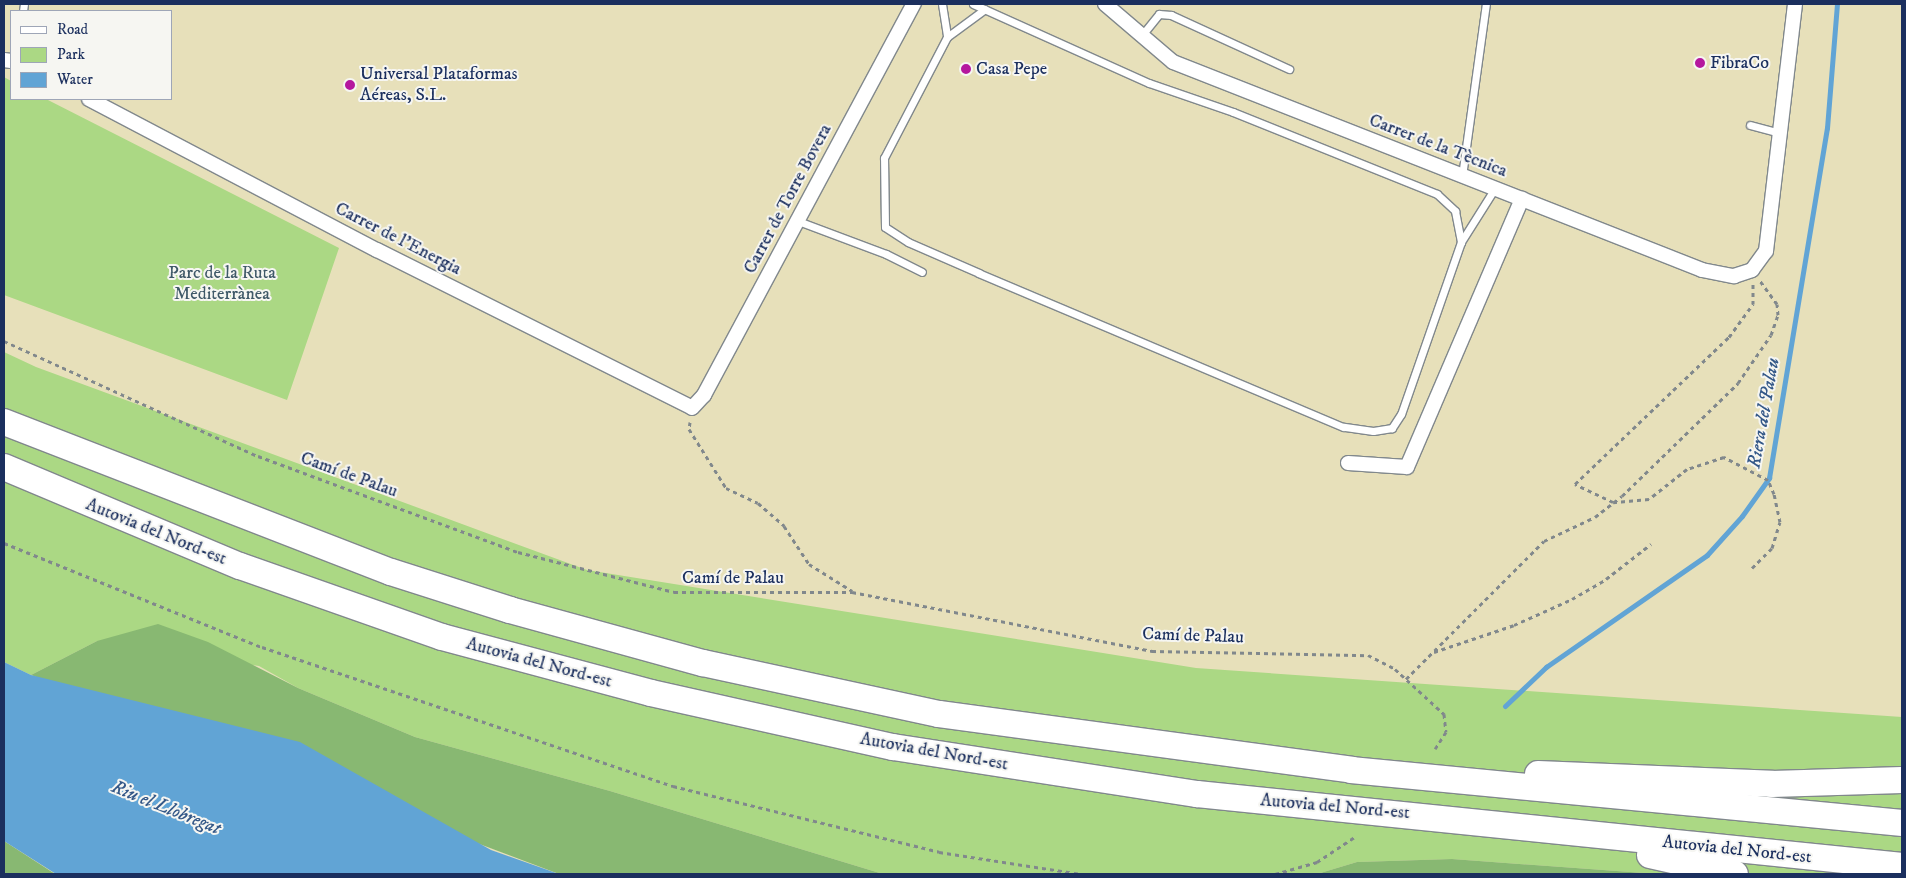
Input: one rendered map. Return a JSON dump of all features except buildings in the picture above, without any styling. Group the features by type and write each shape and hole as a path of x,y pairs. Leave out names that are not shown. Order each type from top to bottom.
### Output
{"highway":[{"name":"Autovia del Nord-est","path":"4,422 391,572 510,610 703,663 939,714 1350,770 1902,823"},
{"name":"Autovia del Nord-est","path":"4,467 240,566 442,638 651,693 893,747 1196,794 1455,818 1537,830 1902,866"},
{"path":"1350,770 1547,774 1772,784 1902,780"},
{"path":"1537,830 1735,874"}],"street":[{"name":"Carrer de Torre Bovera","path":"692,408 704,395 914,4"},
{"name":"Carrer de la Tècnica","path":"1105,4 1173,62 1702,270 1734,276 1752,270"},
{"path":"1752,270 1766,250 1795,4"},
{"name":"Carrer de l'Energia","path":"91,100 378,250 692,408"},
{"path":"1348,463 1406,467 1522,199"}],"lane":[{"path":"942,4 947,37"},
{"path":"973,4 1149,83 1234,112 1437,194 1455,211 1461,242"},
{"path":"1462,176 1486,4"},
{"path":"986,9 947,37 884,158 885,227 908,242 970,270 1343,428 1373,432 1392,428 1401,414 1461,242 1495,188"},
{"path":"1142,35 1159,14 1171,15 1289,69"},
{"path":"1750,125 1780,133"},
{"path":"798,220 886,254 922,272"}],"path":[{"path":"1406,679 1544,541 1595,517 1738,383 1771,335 1777,304 1752,270"},
{"path":"1752,270 1753,304 1729,337 1575,484 1613,502 1649,500 1687,469 1724,456 1768,480 1774,494 1780,522 1775,539 1772,548 1752,568"},
{"name":"Camí de Palau","path":"4,341 258,456 518,552 674,592 852,592 1152,651 1368,655 1396,669 1444,714 1446,732 1434,750"},
{"path":"692,408 688,430 726,488 758,503 784,526 809,564 852,592"},
{"path":"4,542 262,647 673,786 938,852 1081,874"},
{"path":"1433,652 1514,625 1572,599 1606,579 1651,544"},
{"path":"1275,874 1317,862 1356,836"}],"green space":[{"name":"Parc de la Ruta Mediterrànea","path":"4,77 10,80 10,100 48,100 339,248 287,400 4,295"},
{"path":"4,352 36,367 587,570 1196,668 1902,717 1902,874 1658,874 1452,859 1357,862 1317,874 883,874 610,791 415,737 298,688 259,666 97,641 31,675 4,662"},
{"path":"158,624 208,642 298,688 415,737 610,791 883,874 559,874 31,675 97,641"},
{"path":"4,841 52,872 56,874 4,874"},
{"path":"1452,859 1658,874 1317,874 1357,862"}],"water":[{"name":"Riu el Llobregat","path":"4,662 31,675 300,742 491,850 559,874 56,874 4,841"}],"waterway":[{"name":"Riera del Palau","path":"1505,706 1546,667 1707,555 1742,516 1769,478 1827,128 1837,4"}],"place":[{"name":"FibraCo","path":"1700,63"},
{"name":"Casa Pepe","path":"966,69"},
{"name":"Universal Plataformas Aéreas, S.L.","path":"350,85"}]}
